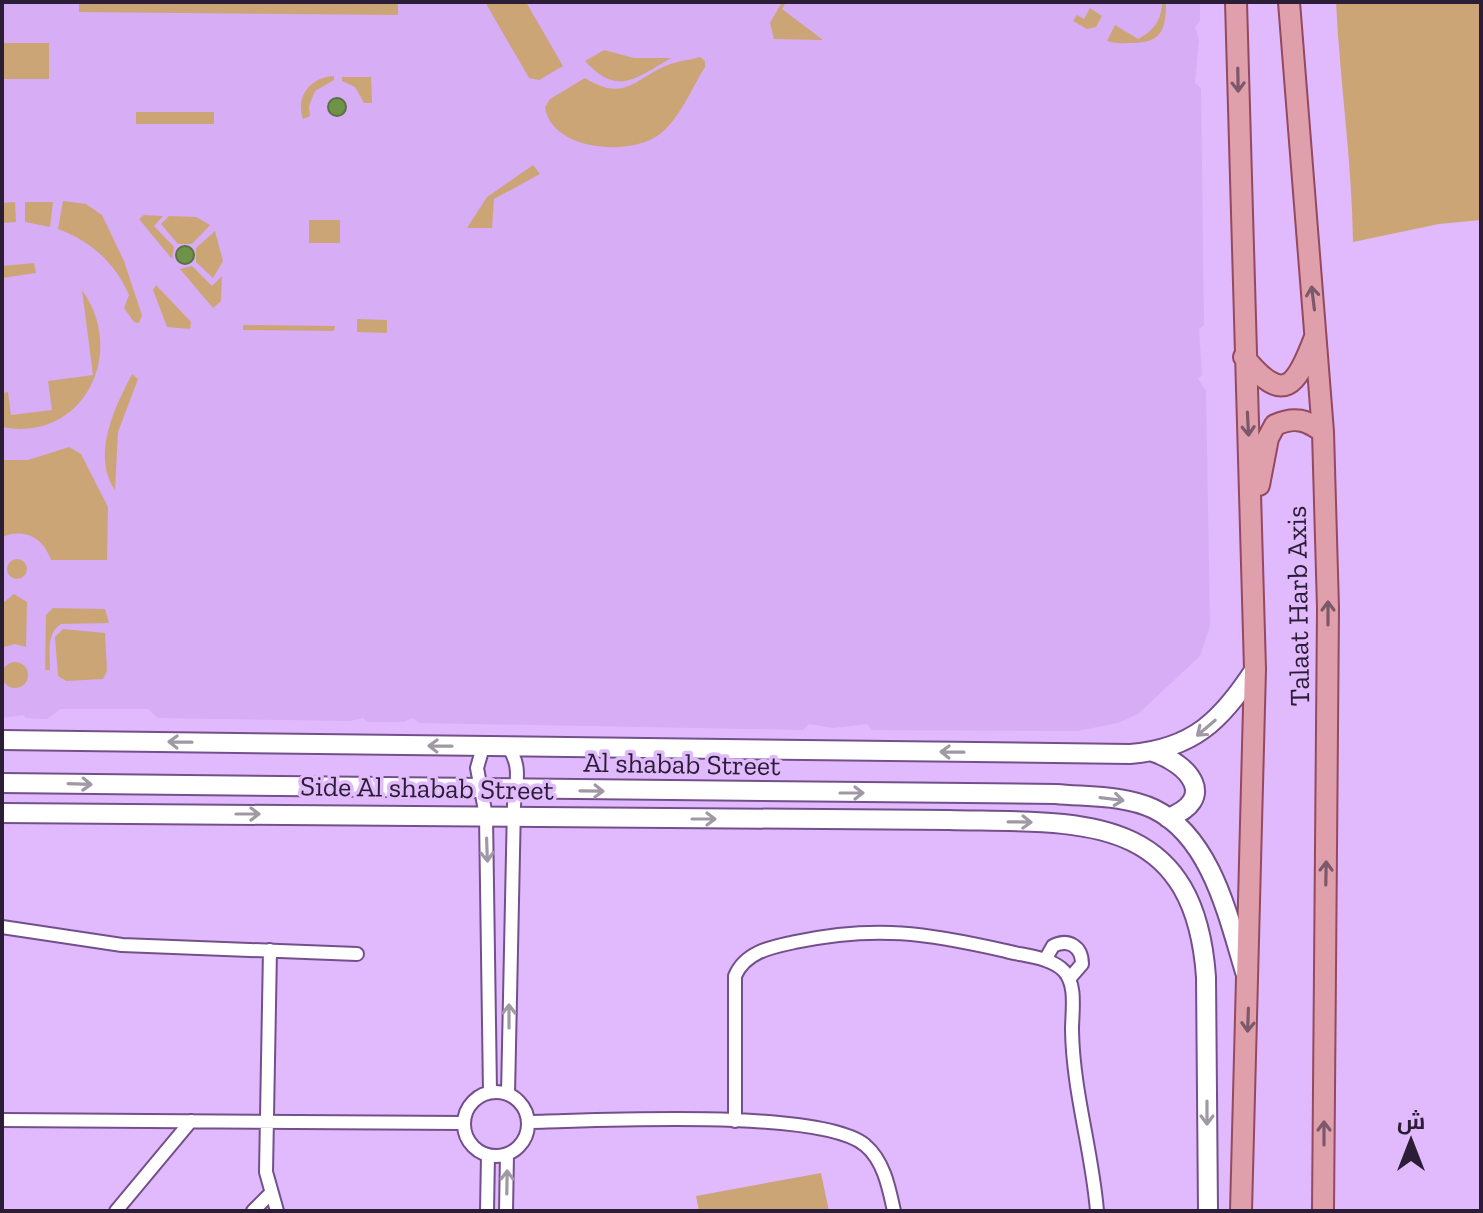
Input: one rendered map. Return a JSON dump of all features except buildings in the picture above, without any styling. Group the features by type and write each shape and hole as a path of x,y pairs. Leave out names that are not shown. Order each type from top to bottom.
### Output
{"main road":[{"name":"Talaat Harb Axis","path":"1236,2 1255,669 1241,1211"},
{"name":"Talaat Harb Axis","path":"1289,2 1304,218 1317,332 1328,608 1323,1211"},
{"path":"1244,357 1264,381 1279,386 1288,384 1300,374 1317,332"},
{"path":"1253,517 1268,438 1275,425 1298,419 1309,422 1323,432"},
{"name":"Al shabab Street","path":"2,740 1153,752 1196,736 1232,705 1255,669"},
{"path":"1153,752 1182,766 1191,776 1196,789 1193,802 1183,812 1168,818"},
{"name":"Al shabab Street","path":"2,783 515,791 1056,794 1132,802 1168,818 1195,845 1211,875 1249,986"},
{"name":"Side Al shabab Street","path":"2,813 1085,824 1124,836 1157,859 1171,874 1190,906 1204,959 1208,1211"},
{"path":"1309,1211 1324,1186"}],"street":[{"path":"483,747 477,768 486,816 490,1092"},
{"path":"508,747 517,768 508,1094"},
{"path":"2,927 122,945 357,954"},
{"path":"735,1121 735,976 745,959 754,954 793,942 862,930 952,939 1045,960 1063,970 1069,979 1075,1089 1097,1211"},
{"path":"1045,960 1048,950 1058,943 1075,945 1082,954 1082,964 1069,979"},
{"path":"270,950 265,1122 269,1195 277,1211"},
{"path":"490,1092 508,1094 520,1102 528,1122 523,1141 507,1154 488,1155 471,1144 464,1123 470,1104 490,1092"},
{"path":"2,1120 464,1123"},
{"path":"116,1211 191,1121"},
{"path":"528,1122 735,1121 828,1129 852,1136 866,1146 879,1163 894,1211"},
{"path":"506,1211 507,1154"},
{"path":"487,1211 488,1155"},
{"path":"253,1211 269,1195"}],"shaded area":[{"path":"2,2 1200,2 1200,21 1195,27 1199,39 1195,83 1201,88 1204,325 1199,329 1202,375 1198,379 1206,391 1210,626 1200,656 1138,714 1118,723 1077,731 872,730 867,724 833,728 809,724 803,730 420,723 413,718 403,722 368,722 363,718 350,721 158,718 148,709 61,709 47,719 25,718 24,715 2,718"},
{"path":"79,2 398,2 398,15 79,12"},
{"path":"485,2 526,2 563,66 539,80 529,78"},
{"path":"782,2 786,2 782,9 823,40 774,39 770,23"},
{"path":"1162,2 1166,2 1165,20 1156,37 1142,42 1107,41 1115,25 1138,39 1143,36 1158,20"},
{"path":"1336,2 1481,2 1481,220 1439,224 1353,242"},
{"path":"1090,8 1102,16 1096,27 1087,29 1073,21 1077,15 1084,19"},
{"path":"2,43 49,43 49,79 2,79"},
{"path":"604,50 634,58 671,58 637,77 617,81 607,79 585,61"},
{"path":"700,57 705,61 705,67 680,111 660,134 647,141 631,146 594,146 561,133 550,122 545,107 550,99 585,78 600,86 622,88 661,68"},
{"path":"334,76 334,80 315,91 309,106 310,116 303,119 301,103 307,89 318,80"},
{"path":"342,77 371,77 372,103 364,103 355,87 342,81"},
{"path":"333,98 341,98 346,107 344,114 333,116 328,111 328,103"},
{"path":"136,112 214,112 214,124 136,124"},
{"path":"533,165 540,174 494,199 492,228 467,228 487,197"},
{"path":"63,201 86,204 102,215 124,261 142,315 139,323 134,322 124,308 129,295 109,263 81,240 58,229"},
{"path":"15,202 16,222 2,223 2,203"},
{"path":"25,202 53,202 50,227 25,222"},
{"path":"144,215 163,216 154,226 174,247 172,259 139,219"},
{"path":"169,216 196,217 210,225 192,244 178,244 161,224"},
{"path":"309,220 340,220 340,243 309,243"},
{"path":"215,231 223,261 213,278 196,262 196,248"},
{"path":"181,246 189,246 194,255 192,262 181,264 176,259 176,251"},
{"path":"34,263 36,273 2,278 2,266"},
{"path":"192,266 212,286 222,276 221,301 213,308 180,269"},
{"path":"156,285 191,322 190,329 167,327 153,290"},
{"path":"82,290 95,315 100,341 98,366 89,388 75,408 55,421 30,428 2,427 2,393 8,392 11,415 52,410 48,381 93,375"},
{"path":"357,319 387,320 387,333 357,332"},
{"path":"243,325 335,326 334,331 243,330"},
{"path":"132,374 138,379 118,432 115,490 108,476 105,447 113,416"},
{"path":"69,447 81,454 108,507 107,560 51,560 43,545 32,536 10,534 2,537 2,460 28,460"},
{"path":"17,559 24,562 27,569 24,576 17,579 10,576 7,569 10,562"},
{"path":"14,594 27,602 26,647 15,644 4,647 4,602"},
{"path":"53,608 105,609 109,623 61,624 51,638 50,670 45,670 46,615"},
{"path":"63,629 105,633 107,671 103,679 66,681 58,676 55,637"},
{"path":"15,662 24,666 28,675 24,684 15,688 6,684 2,675 6,666"},
{"path":"821,1173 829,1211 699,1211 696,1196"}]}
